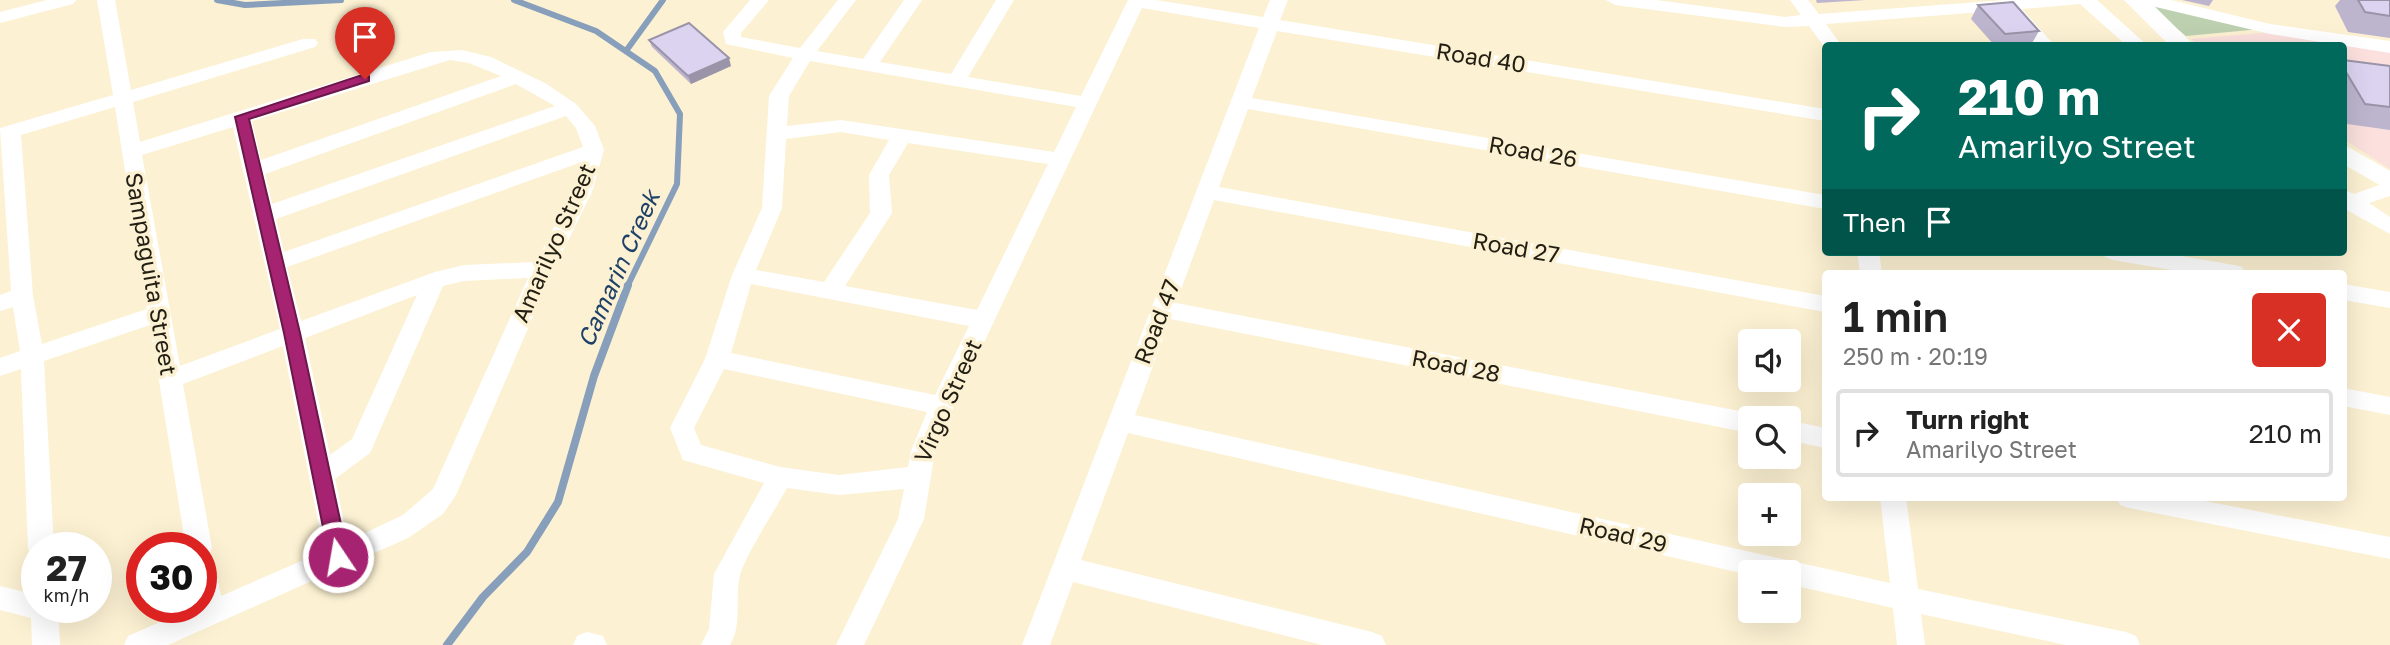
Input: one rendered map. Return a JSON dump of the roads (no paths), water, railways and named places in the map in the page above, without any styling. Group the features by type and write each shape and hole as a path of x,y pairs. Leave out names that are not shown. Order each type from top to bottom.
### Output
{"main road":[{"path":"2134,0 2180,42"},
{"path":"2347,155 2390,186"}],"street":[{"path":"0,18 67,0"},
{"name":"Sampaguita Street","path":"106,0 196,532"},
{"path":"760,0 732,32 732,40 804,56 1088,103"},
{"path":"847,0 786,80 779,96 776,113 779,133 772,208 743,275 718,359 682,428 692,453 780,477 839,485 915,477"},
{"path":"868,66 914,0"},
{"path":"956,81 1005,0"},
{"name":"Road 47","path":"1036,645 1279,0"},
{"path":"1615,0 1760,20 1814,21 1950,5 2009,6 2075,0"},
{"path":"1800,0 1830,42"},
{"path":"2086,0 2135,42"},
{"path":"2149,0 2270,29 2390,47"},
{"name":"Road 40","path":"1137,1 1822,115"},
{"name":"Virgo Street","path":"850,645 911,519 917,493 915,477 922,451 942,406 1137,1"},
{"path":"2009,6 2042,42"},
{"path":"40,532 32,356 11,299 5,134 309,43"},
{"name":"Amarilyo Street","path":"131,152 458,52 517,77 569,108 592,138 594,150 591,167 439,501 423,518 217,608"},
{"path":"254,170 517,77"},
{"name":"Road 26","path":"1241,102 1822,201"},
{"path":"264,215 569,108"},
{"path":"242,117 292,333 338,557"},
{"path":"779,133 841,126 1059,159"},
{"path":"830,291 881,213 879,175 902,135"},
{"path":"276,263 594,150"},
{"path":"2347,199 2390,186"},
{"name":"Road 27","path":"1206,192 1822,303"},
{"path":"2347,200 2390,227"},
{"path":"2136,256 2217,270"},
{"path":"169,380 435,280 464,273 543,270"},
{"path":"743,275 984,320"},
{"path":"320,476 351,457 361,446 435,280"},
{"path":"2347,293 2390,300"},
{"name":"Road 28","path":"1163,309 1738,421"},
{"path":"0,367 158,314"},
{"path":"718,359 942,406"},
{"path":"2347,398 2390,406"},
{"name":"Road 29","path":"1120,421 1906,599 2126,645"},
{"path":"1801,433 1822,437"},
{"path":"715,645 723,632 727,574 780,477"},
{"path":"1894,501 1911,645"},
{"path":"2149,501 2390,548"},
{"path":"1065,568 1372,645"},
{"path":"0,598 21,603"},
{"path":"42,623 46,645"},
{"name":"Amarilyo Street","path":"138,645 185,623"},
{"path":"587,645 593,645"}],"waterway":[{"name":"Camarin Creek","path":"217,0 245,5 341,0"},
{"name":"Camarin Creek","path":"514,0 596,31 655,71 680,114 677,184 627,287"},
{"path":"626,51 663,0"},
{"name":"Camarin Creek","path":"447,645 483,597 527,552 558,502 594,376 628,285"}]}
